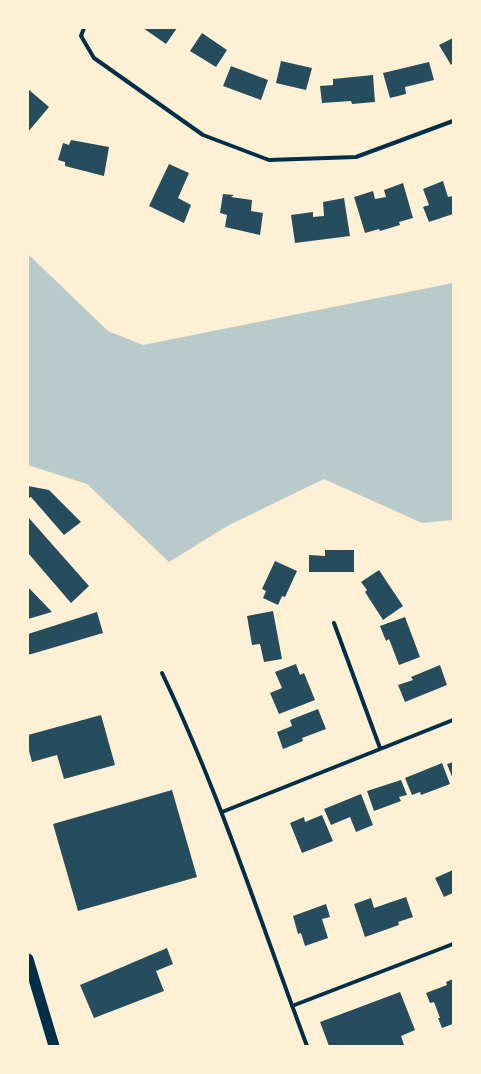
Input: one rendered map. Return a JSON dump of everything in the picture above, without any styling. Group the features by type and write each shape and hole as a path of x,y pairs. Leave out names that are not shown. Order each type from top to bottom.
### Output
{"highway":[{"path":"28,959 54,1046"}],"street":[{"path":"84,28 81,36 94,58 101,63 203,135 269,160 356,157 453,121"},
{"path":"334,623 380,748"},
{"path":"162,673 182,714 222,812 307,1046"},
{"path":"222,812 453,720"},
{"path":"292,1006 453,944"}],"shaded area":[{"path":"28,254 108,331 143,345 453,283 453,520 422,523 324,479 229,525 169,562 87,484 28,465"}],"building":[{"path":"143,28 177,28 166,44"},
{"path":"202,33 227,50 216,67 190,51"},
{"path":"453,38 453,63 451,65 439,45"},
{"path":"281,61 312,68 306,90 276,83"},
{"path":"429,62 434,80 405,87 406,94 390,98 383,73"},
{"path":"231,66 268,80 261,100 223,86"},
{"path":"373,75 375,102 352,104 351,101 322,103 320,86 333,85 333,79"},
{"path":"28,89 49,107 28,132"},
{"path":"71,140 109,147 104,176 65,166 65,162 58,160 63,143 69,145"},
{"path":"169,164 189,173 178,198 191,205 184,223 149,206"},
{"path":"443,181 448,197 453,196 453,214 429,222 423,207 429,205 423,189"},
{"path":"403,183 413,218 399,222 400,225 380,231 379,229 365,233 354,197 373,191 375,199 386,197 384,190"},
{"path":"223,194 234,195 231,197 252,200 251,211 263,213 260,235 225,227 227,215 220,213"},
{"path":"344,198 350,236 295,243 291,215 313,212 313,217 324,216 323,202"},
{"path":"28,486 49,490 81,522 64,535 31,497 28,498"},
{"path":"28,517 89,586 71,603 28,553"},
{"path":"325,550 354,550 354,572 309,572 309,555 325,556"},
{"path":"275,561 297,571 285,597 282,596 278,605 263,598 266,591 262,589"},
{"path":"379,570 403,606 383,620 365,592 367,590 361,582"},
{"path":"28,587 52,612 28,619"},
{"path":"273,611 282,659 264,662 260,644 252,645 247,616"},
{"path":"97,612 103,633 28,655 28,634"},
{"path":"405,617 420,657 399,665 389,639 386,641 380,626"},
{"path":"296,664 300,675 304,673 315,700 279,714 270,693 282,688 275,672"},
{"path":"440,665 447,685 405,702 398,685 413,680 411,677"},
{"path":"318,709 326,729 302,738 303,741 283,749 277,732 292,726 290,720"},
{"path":"101,715 115,765 64,779 57,755 32,762 28,747 28,735"},
{"path":"453,762 453,779 447,764"},
{"path":"442,763 450,784 421,795 420,792 412,795 405,778"},
{"path":"401,780 407,795 399,797 401,801 374,811 367,791"},
{"path":"172,790 197,877 78,911 53,824"},
{"path":"361,794 373,825 356,832 350,817 331,825 324,809"},
{"path":"322,815 333,841 302,853 290,823 304,817 305,822"},
{"path":"453,870 453,893 444,897 435,878"},
{"path":"406,897 413,917 398,922 399,925 365,937 354,904 371,898 374,908"},
{"path":"326,904 330,917 322,919 328,938 305,946 301,933 298,934 293,916"},
{"path":"167,948 173,964 156,971 164,991 94,1018 80,985"},
{"path":"453,979 453,1024 442,1028 434,1002 430,1003 426,993 447,985 446,982"},
{"path":"400,992 415,1030 401,1036 404,1045 329,1046 320,1022"}]}
